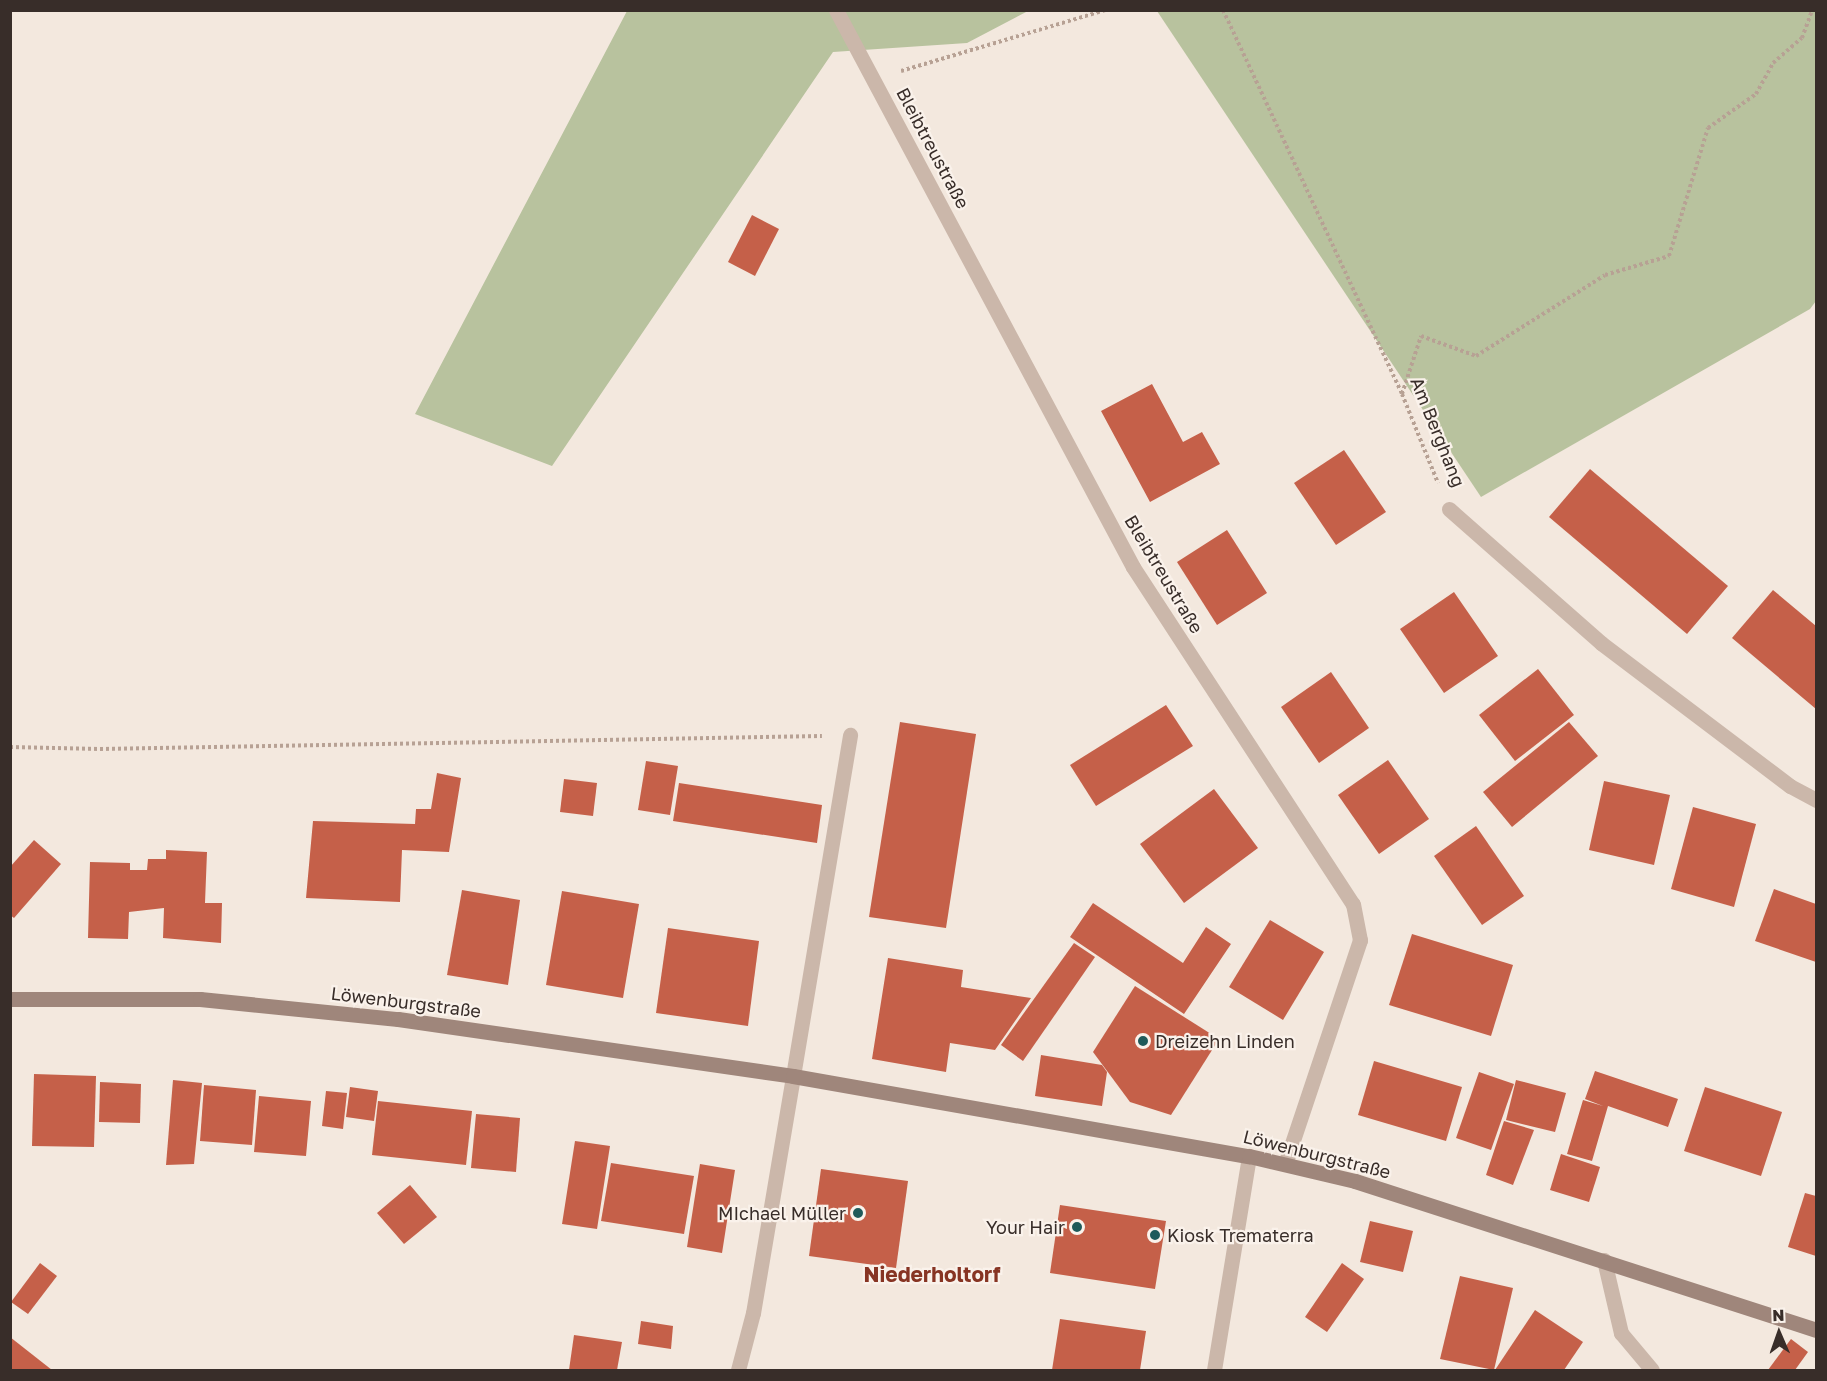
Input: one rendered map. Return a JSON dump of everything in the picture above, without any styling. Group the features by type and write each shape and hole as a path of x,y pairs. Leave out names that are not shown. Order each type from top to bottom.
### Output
{"street":[{"name":"Bleibtreustraße","path":"836,10 1133,567 1353,904 1360,940 1285,1164"},
{"name":"Am Berghang","path":"1449,508 1601,643 1790,786 1816,800"},
{"path":"738,1371 753,1313 850,735"},
{"name":"Löwenburgstraße","path":"10,999 200,999 398,1019 793,1076 1249,1156 1355,1180 1816,1329"},
{"path":"1214,1371 1249,1156"},
{"path":"1604,1260 1621,1333 1652,1371"}],"path":[{"path":"875,81 938,57 1105,10"},
{"name":"Am Berghang","path":"1223,10 1402,394 1449,508"},
{"path":"1402,394 1421,336 1476,356 1605,275 1669,256 1708,128 1756,94 1773,63 1802,38 1812,10"},
{"path":"10,747 100,749 850,735"}],"green space":[{"path":"627,11 1028,11 967,43 833,52 552,466 415,414"},
{"path":"1157,11 1816,11 1816,301 1810,309 1481,497"}],"building":[{"path":"752,215 779,229 755,276 728,262"},
{"path":"1152,384 1183,442 1202,432 1220,464 1150,502 1101,411"},
{"path":"1344,450 1386,512 1336,545 1294,483"},
{"path":"1590,469 1728,586 1687,634 1549,517"},
{"path":"1227,530 1267,593 1217,625 1177,562"},
{"path":"1773,590 1816,626 1816,709 1732,638"},
{"path":"1454,592 1498,656 1444,693 1400,629"},
{"path":"1538,669 1574,715 1515,761 1479,715"},
{"path":"1331,672 1369,728 1319,763 1281,707"},
{"path":"1166,705 1193,746 1096,806 1070,765"},
{"path":"900,722 976,734 946,928 869,917"},
{"path":"1569,722 1598,756 1512,827 1483,792"},
{"path":"1388,760 1429,819 1379,854 1338,795"},
{"path":"646,761 678,766 670,815 638,810"},
{"path":"437,773 461,778 449,852 402,850 400,902 306,898 313,821 415,824 416,809 431,809"},
{"path":"564,779 597,783 593,816 560,812"},
{"path":"1604,781 1670,795 1654,865 1589,850"},
{"path":"679,783 822,805 817,843 673,821"},
{"path":"1214,789 1258,848 1184,903 1140,844"},
{"path":"1693,807 1756,824 1734,907 1671,889"},
{"path":"1476,826 1524,896 1482,925 1434,856"},
{"path":"34,840 61,864 14,918 10,915 10,867"},
{"path":"166,850 207,852 205,903 222,903 221,943 163,938 164,908 129,912 128,939 88,938 90,862 130,863 130,870 147,870 148,859 166,859"},
{"path":"1774,889 1816,904 1816,962 1755,941"},
{"path":"462,890 520,900 508,985 447,975"},
{"path":"562,891 639,904 623,998 546,985"},
{"path":"1093,903 1183,963 1206,927 1231,944 1184,1014 1070,937"},
{"path":"1270,920 1324,952 1283,1020 1229,987"},
{"path":"668,928 759,941 748,1026 656,1013"},
{"path":"1412,934 1513,965 1491,1036 1389,1005"},
{"path":"1074,943 1095,957 1023,1061 1001,1045"},
{"path":"888,958 963,970 961,987 1031,998 995,1050 950,1043 946,1072 872,1059"},
{"path":"1135,986 1219,1039 1171,1115 1130,1102 1093,1052"},
{"path":"1041,1055 1102,1065 1107,1072 1102,1106 1035,1096"},
{"path":"1374,1061 1462,1087 1446,1141 1358,1115"},
{"path":"1595,1071 1678,1099 1668,1127 1608,1106 1592,1161 1567,1154 1583,1100 1603,1106 1585,1099"},
{"path":"1479,1072 1514,1084 1491,1150 1456,1138"},
{"path":"34,1074 96,1076 94,1147 32,1146"},
{"path":"173,1080 202,1083 194,1164 166,1165"},
{"path":"1516,1080 1566,1093 1555,1132 1506,1120"},
{"path":"100,1082 141,1084 140,1123 99,1122"},
{"path":"204,1085 256,1090 252,1145 200,1141"},
{"path":"350,1087 378,1091 374,1121 346,1117"},
{"path":"1705,1087 1782,1112 1761,1176 1684,1151"},
{"path":"326,1091 347,1093 343,1129 322,1126"},
{"path":"259,1096 311,1101 306,1156 254,1152"},
{"path":"378,1101 472,1111 466,1165 372,1155"},
{"path":"476,1114 520,1118 516,1172 471,1168"},
{"path":"1504,1121 1534,1130 1513,1185 1486,1175"},
{"path":"575,1141 610,1146 597,1229 562,1224"},
{"path":"1561,1154 1600,1167 1589,1202 1550,1190"},
{"path":"611,1163 694,1176 684,1234 601,1221"},
{"path":"700,1164 735,1170 722,1253 687,1247"},
{"path":"821,1169 908,1181 896,1268 809,1256"},
{"path":"410,1185 437,1217 404,1244 377,1213"},
{"path":"1805,1193 1816,1196 1816,1256 1788,1247"},
{"path":"1060,1205 1166,1221 1155,1289 1050,1273"},
{"path":"1370,1221 1413,1231 1403,1272 1360,1262"},
{"path":"40,1263 57,1276 28,1314 11,1302"},
{"path":"1342,1263 1364,1279 1327,1332 1305,1317"},
{"path":"1460,1276 1513,1288 1494,1370 1440,1359"},
{"path":"1535,1310 1583,1342 1564,1370 1495,1370"},
{"path":"1060,1319 1146,1331 1140,1370 1052,1370"},
{"path":"641,1321 673,1326 671,1349 638,1344"},
{"path":"574,1335 622,1342 617,1370 569,1370"},
{"path":"10,1337 52,1370 10,1370"},
{"path":"1791,1339 1808,1352 1795,1370 1768,1370"}],"place":[{"name":"Dreizehn Linden","path":"1143,1041"},
{"name":"MIchael Müller","path":"858,1213"},
{"name":"Your Hair","path":"1077,1227"},
{"name":"Kiosk Trematerra","path":"1155,1235"}],"district":[{"name":"Niederholtorf","path":"932,1274"}]}
